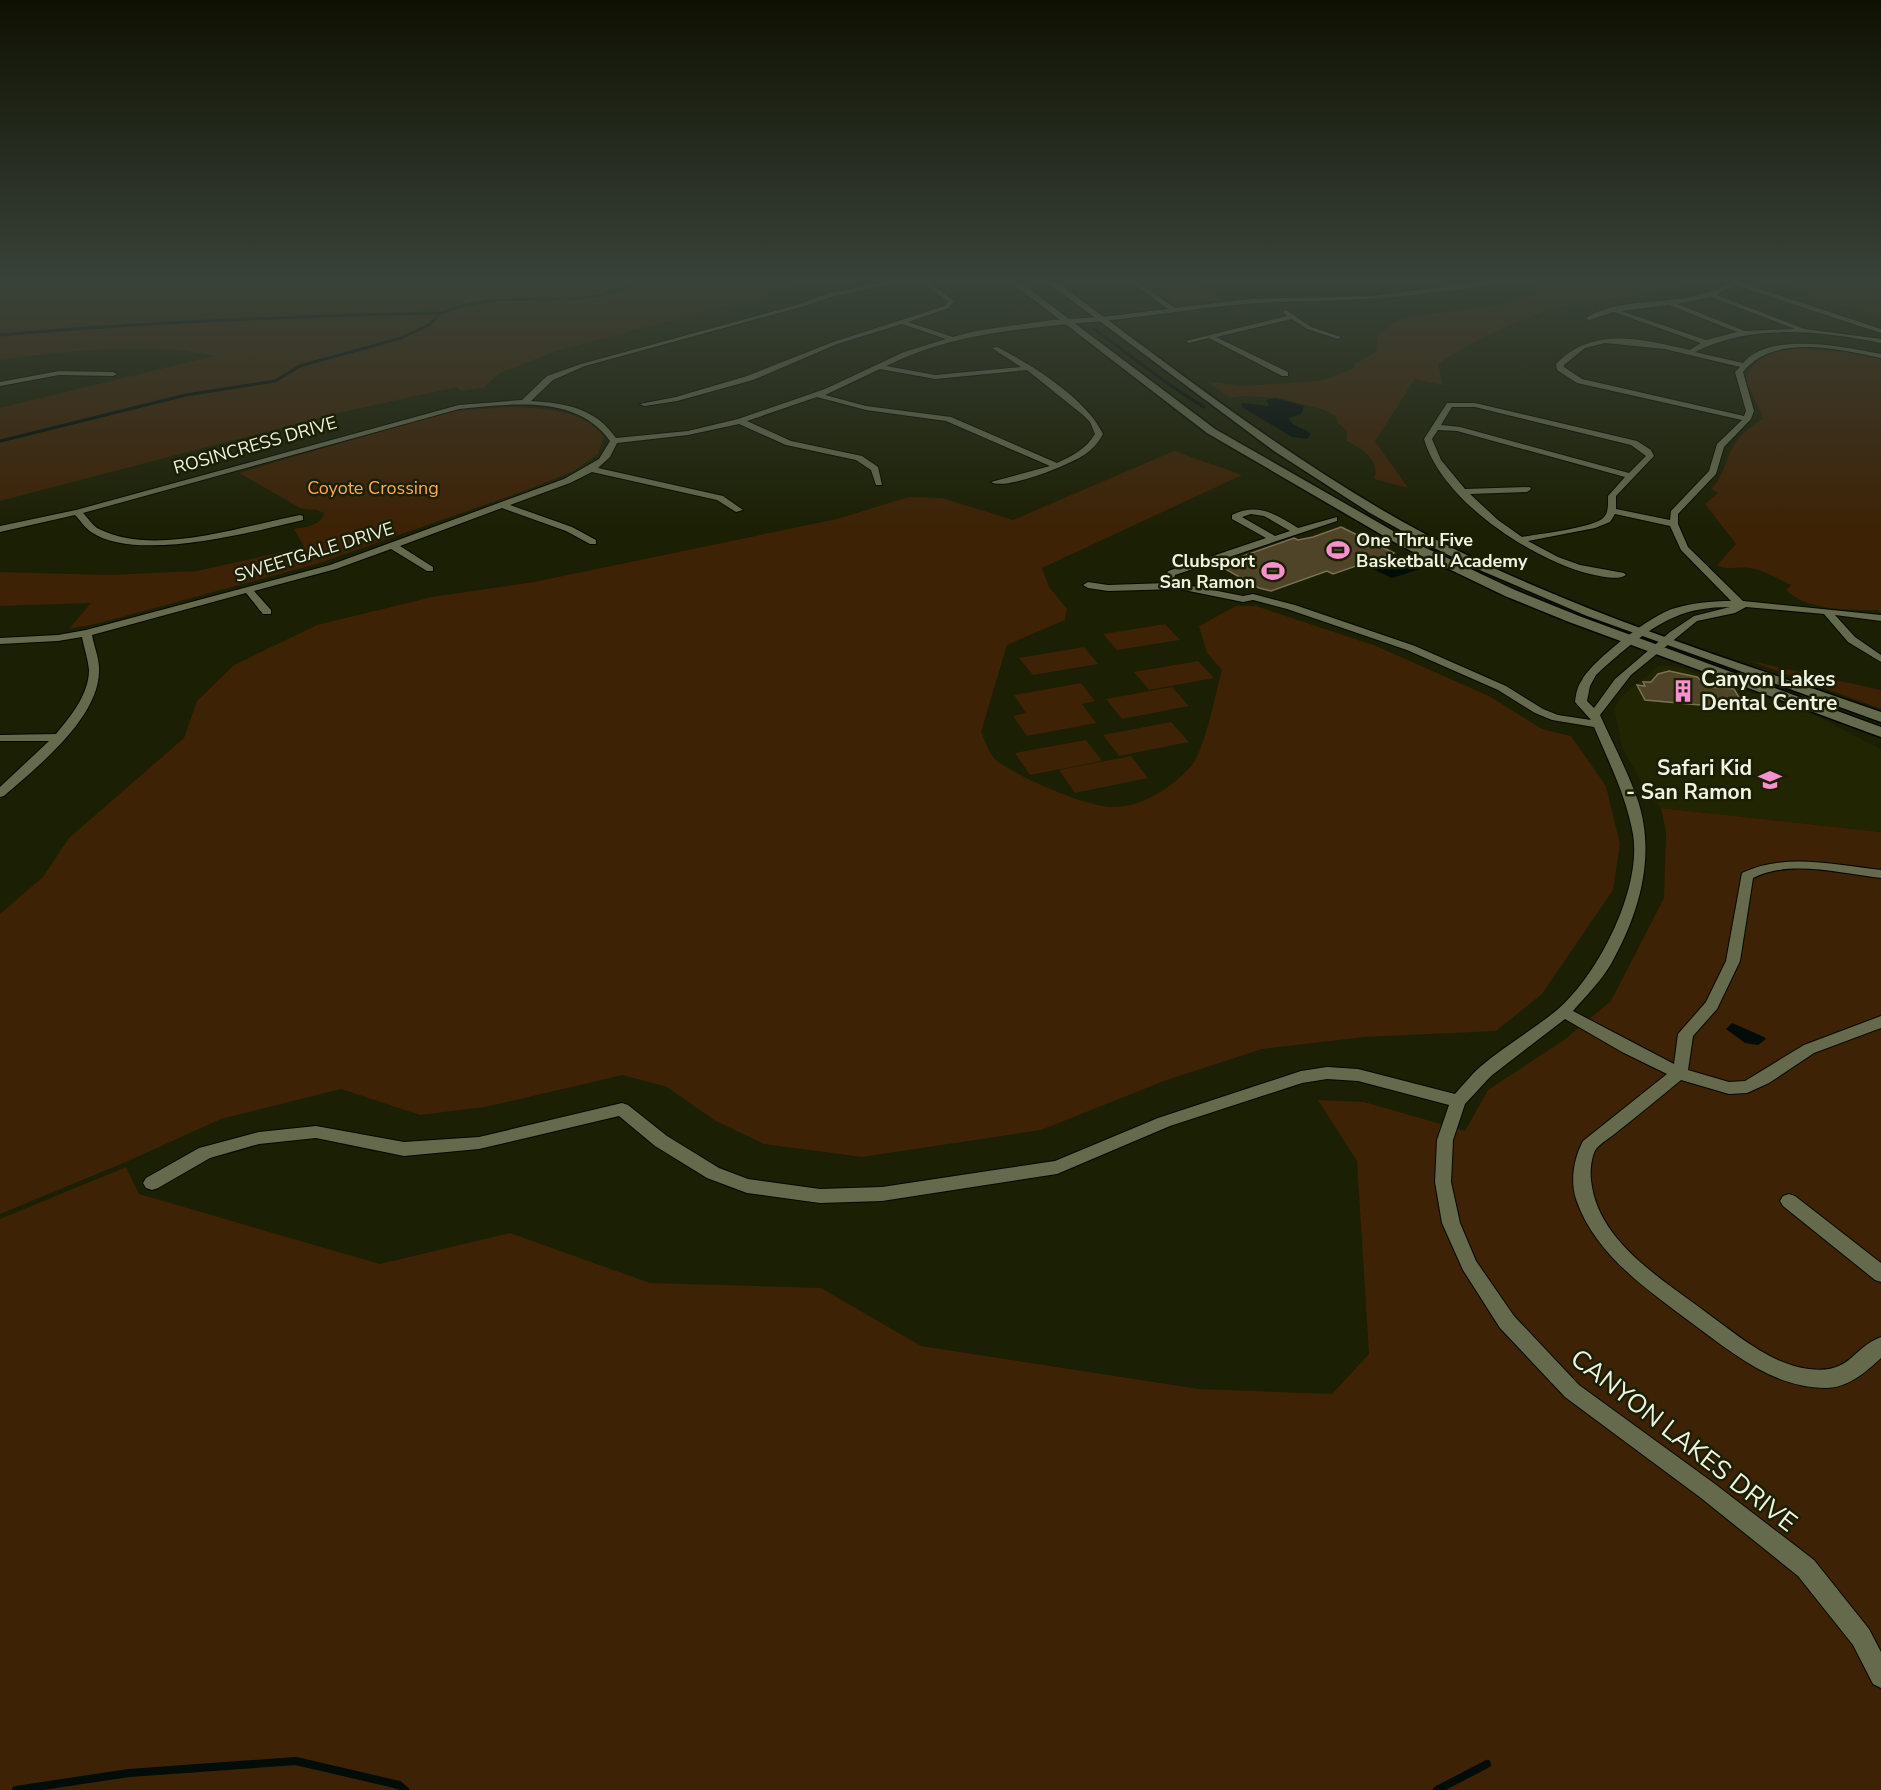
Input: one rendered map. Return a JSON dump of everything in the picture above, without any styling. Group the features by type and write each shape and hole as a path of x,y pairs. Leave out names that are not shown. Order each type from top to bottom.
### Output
{"main road":[{"path":"1120,363 1211,431 1343,508 1461,571 1661,645 1881,717"},
{"path":"1161,363 1309,470 1376,511 1425,538 1636,636"},
{"path":"1661,645 1881,732"}],"street":[{"path":"524,403 550,378 592,363"},
{"path":"644,404 677,399 750,378 788,363"},
{"path":"614,441 688,433 740,421 818,394 885,363"},
{"path":"995,482 1024,477 1087,451 1096,443 1099,434 1093,421 1021,363"},
{"path":"1264,363 1285,374"},
{"path":"1562,363 1560,368 1580,381 1747,419"},
{"path":"1730,363 1742,365"},
{"path":"1740,606 1684,548 1674,524 1674,513 1702,487 1713,472 1720,446 1747,419 1750,411 1739,372 1744,363"},
{"path":"877,366 935,377 1028,368"},
{"path":"0,384 59,373 112,374"},
{"path":"818,394 866,408 948,419 1055,465"},
{"name":"ROSINCRESS DRIVE","path":"0,529 77,512 459,406 524,403 555,406 596,418 608,428 614,441"},
{"path":"1521,540 1592,526 1607,520 1612,511 1612,496 1650,456 1642,447 1620,440 1466,404 1450,405 1428,439 1431,454 1484,514 1521,540 1541,552 1591,573 1621,575"},
{"path":"740,421 789,443 859,458 875,469 879,483"},
{"path":"1434,427 1457,429 1630,476"},
{"name":"SWEETGALE DRIVE","path":"0,641 58,638 87,633 333,567 567,481 592,469 613,448 614,441"},
{"path":"592,469 720,498 739,510"},
{"path":"1464,492 1527,489"},
{"path":"502,505 569,530 593,542"},
{"path":"1274,540 1235,517 1243,511 1261,511 1298,532"},
{"path":"1612,511 1674,524"},
{"path":"77,512 89,529 109,537 135,542 194,538 300,518"},
{"path":"1176,586 1169,580 1171,573 1334,519"},
{"path":"392,545 430,569"},
{"path":"1088,585 1108,588 1176,586 1243,599 1253,597 1291,607 1411,648 1502,688 1539,711 1556,718 1596,719 1608,694 1620,680 1661,645 1696,620 1731,611 1740,606"},
{"path":"249,591 267,612"},
{"path":"1636,636 1666,615 1688,607 1721,602 1740,606 1881,618"},
{"path":"1828,613 1837,627 1854,642 1881,659"},
{"path":"0,793 60,737 89,692 94,672 87,633"},
{"name":"CANYON LAKES DRIVE","path":"1636,636 1586,678 1581,702 1596,719 1631,799 1640,837 1638,876 1626,918 1604,964 1564,1012 1485,1072 1458,1101 1445,1140 1443,1182 1451,1223 1469,1265 1507,1322 1572,1391 1708,1491 1806,1568 1861,1637 1881,1676"},
{"path":"0,738 60,737"},
{"path":"1881,874 1782,865 1755,870 1747,876 1733,961 1712,1005 1686,1034 1680,1072 1589,1146 1582,1161 1581,1179 1587,1205 1608,1242 1657,1287 1768,1366 1801,1378 1831,1379 1853,1371 1881,1346"},
{"path":"1564,1012 1626,1048 1707,1084 1740,1089 1762,1081 1787,1060 1811,1048 1865,1031 1881,1021"},
{"path":"152,1183 205,1153 258,1138 316,1132 404,1149 478,1143 622,1109 661,1141 713,1173 747,1186 820,1196 882,1194 1057,1167 1164,1122 1301,1077 1327,1073 1358,1075 1458,1101"},
{"path":"1789,1201 1881,1274"}],"shaded area":[{"path":"1275,398 1304,406 1301,414 1289,418 1293,424 1311,434 1307,439 1292,437 1242,407 1242,403 1269,406 1266,400"},
{"path":"1399,558 1420,569 1392,578 1373,569"},
{"path":"1659,665 1679,667 1817,716 1881,749 1881,832 1661,808 1648,795 1622,747 1614,709 1621,697"},
{"path":"1732,1023 1766,1039 1758,1045 1745,1043 1726,1029"}],"green space":[{"path":"187,363 527,363 500,373 484,387 461,391 457,387 338,413 0,501 0,408"},
{"path":"1440,363 1438,364 1443,385 1415,379 1375,441 1408,488 1374,479 1375,466 1372,461 1358,447 1346,441 1347,431 1337,422 1336,416 1324,410 1280,398 1243,396 1230,398 1206,381 1241,386 1320,381 1353,369 1355,364"},
{"path":"1881,363 1881,613 1878,610 1817,606 1795,597 1786,590 1791,585 1766,573 1750,568 1725,568 1717,565 1736,544 1705,504 1718,493 1711,489 1716,484 1735,443 1763,418 1745,378 1754,364"},
{"name":"Coyote Crossing","path":"512,407 562,412 586,421 604,437 598,454 574,471 524,491 317,564 96,624 69,629 91,603 0,606 0,572 109,575 197,571 304,547 294,529 320,521 324,513 302,509 239,473 451,411"},
{"path":"1174,451 1242,475 1042,568 1049,587 1067,609 1065,620 1007,645 981,732 989,751 996,760 1019,774 1071,797 1103,806 1125,806 1157,794 1185,773 1197,756 1206,733 1222,670 1207,653 1199,626 1236,606 1256,606 1376,646 1489,696 1542,729 1571,736 1606,786 1620,844 1613,890 1542,994 1496,1031 1365,1037 1262,1049 1164,1081 1041,1130 862,1157 764,1144 714,1120 667,1087 623,1075 485,1107 420,1115 341,1089 221,1119 126,1162 0,1214 0,914 43,877 69,838 184,738 197,701 234,665 317,625 432,597 534,582 837,519 909,497 942,498 1013,520"},
{"path":"1165,624 1180,640 1117,650 1103,634"},
{"path":"1084,647 1098,664 1033,675 1019,658"},
{"path":"1747,660 1881,690 1881,709"},
{"path":"1198,661 1214,678 1149,690 1134,672"},
{"path":"1081,683 1095,701 1082,704 1096,723 1027,736 1013,716 1026,713 1014,695"},
{"path":"1172,687 1189,706 1122,719 1106,699"},
{"path":"1171,722 1189,742 1119,756 1103,735"},
{"path":"1086,740 1102,761 1030,775 1015,753"},
{"path":"1131,756 1148,778 1075,793 1059,770"},
{"path":"1661,808 1881,832 1881,1790 0,1790 0,1219 126,1167 139,1194 380,1264 510,1233 650,1283 821,1288 921,1346 1199,1389 1332,1394 1369,1354 1357,1161 1318,1100 1364,1102 1465,1131 1488,1090 1564,1040 1611,1001 1664,898 1666,832"}],"building":[{"path":"1341,527 1394,553 1333,574 1327,571 1271,591 1259,588 1218,565 1294,538 1298,540 1313,537"},
{"name":"Canyon Lakes Dental Centre","path":"1669,671 1697,677 1709,687 1734,689 1746,709 1645,700 1637,685 1645,686 1643,682 1651,682 1658,674"}],"waterway":[{"path":"0,441 186,395 275,381 300,366 313,363"},
{"path":"1140,363 1204,407"},
{"path":"16,1790 129,1773 296,1761 399,1785 405,1790"},
{"path":"1437,1790 1487,1764"}],"place":[{"name":"One Thru Five Basketball Academy","path":"1338,550"},
{"name":"Clubsport San Ramon","path":"1273,571"},
{"name":"Canyon Lakes Dental Centre","path":"1683,691"},
{"name":"Safari Kid - San Ramon","path":"1770,780"}]}
